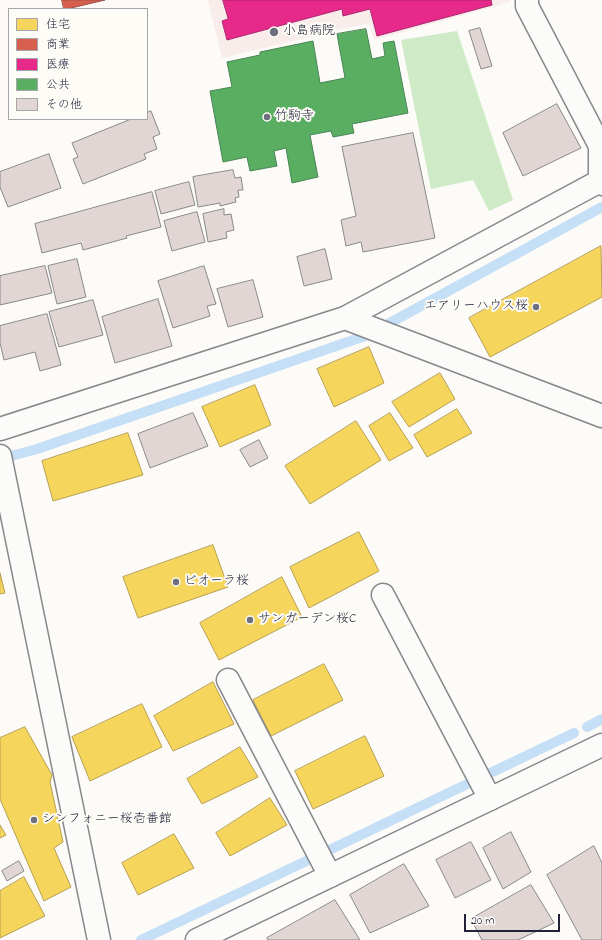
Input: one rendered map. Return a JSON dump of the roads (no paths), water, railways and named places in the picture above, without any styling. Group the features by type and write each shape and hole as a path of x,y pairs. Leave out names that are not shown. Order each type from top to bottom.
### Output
{"street":[{"path":"0,429 345,318 601,182 600,146 527,6 527,0"},
{"path":"345,318 602,416"},
{"path":"0,456 9,543 99,940"},
{"path":"383,595 483,785"},
{"path":"228,680 322,861"},
{"path":"198,940 322,861 483,785 602,745"}],"waterway":[{"path":"388,324 602,207"},
{"path":"11,456 37,449 368,335"},
{"path":"587,727 602,719"},
{"path":"141,940 574,733"}],"place":[{"name":"小島病院","path":"274,32"},
{"name":"竹駒寺","path":"267,117"},
{"name":"エアリーハウス桜","path":"536,307"},
{"name":"ビオーラ桜","path":"176,582"},
{"name":"サンガーデン桜C","path":"250,620"},
{"name":"シンフォニー桜壱番館","path":"34,820"}]}
